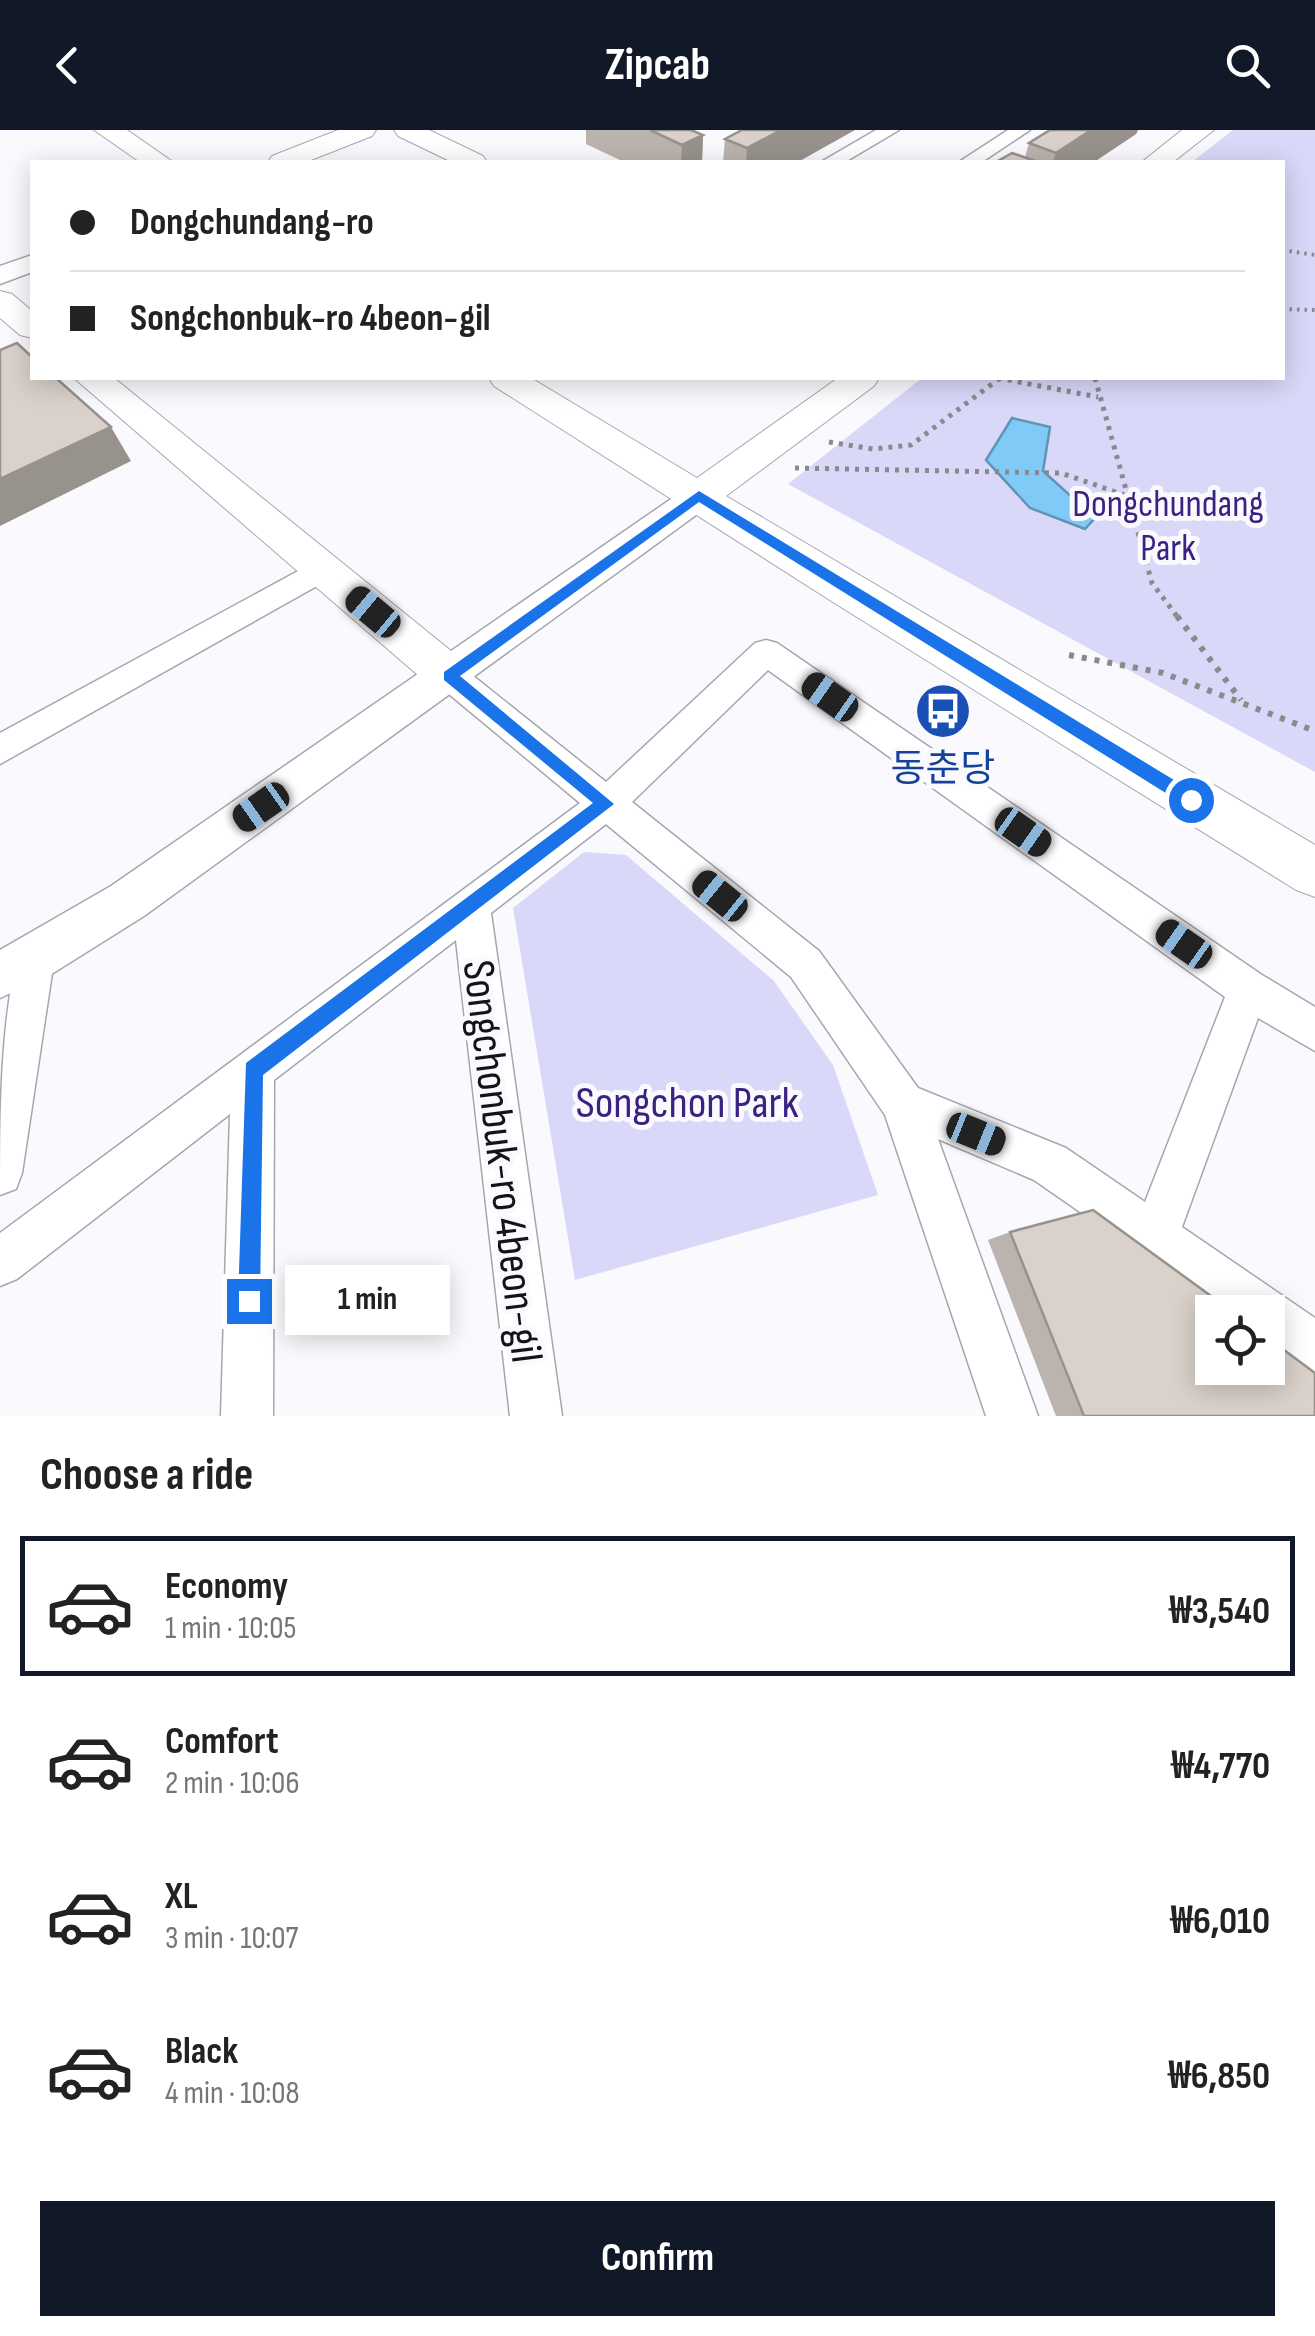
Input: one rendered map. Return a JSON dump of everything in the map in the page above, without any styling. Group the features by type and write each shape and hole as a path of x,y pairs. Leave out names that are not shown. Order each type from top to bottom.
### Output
{"main road":[{"path":"108,130 157,160"},
{"path":"287,160 362,130"},
{"path":"408,130 469,160"},
{"path":"1159,160 1200,130"},
{"path":"0,301 30,326"},
{"path":"94,380 450,676"},
{"path":"510,380 1315,873"},
{"path":"699,496 858,380"}],"street":[{"path":"834,160 890,130"},
{"path":"971,160 1021,130"},
{"path":"0,276 30,264"},
{"path":"0,1172 17,968 450,676 699,496"},
{"path":"0,750 322,569"},
{"path":"0,1262 606,804 766,652 1248,989 1315,1030"},
{"path":"450,676 805,964 903,1103 1012,1416"},
{"name":"Songchonbuk-ro 4beon-gil","path":"471,905 536,1416"},
{"path":"1156,1234 1248,989"},
{"path":"247,1416 253,1070"},
{"path":"903,1103 1050,1164 1241,1295"},
{"path":"1285,1327 1315,1348"}],"path":[{"path":"1285,250 1315,255"},
{"path":"1285,309 1315,310"},
{"path":"827,442 873,449 911,445 996,380"},
{"path":"1009,380 1098,398"},
{"path":"1095,380 1152,584 1240,700"},
{"path":"859,468 1061,473 1130,497"},
{"path":"1069,655 1104,658 1240,700 1315,731"}],"green space":[{"name":"Dongchundang Park","path":"1233,130 1315,130 1315,772 788,484 919,380 1285,380 1285,160 1195,160"},
{"name":"Songchon Park","path":"584,852 626,855 774,981 833,1065 878,1195 575,1280 513,908"}],"water":[{"path":"1012,418 1050,427 1043,471 1095,518 1085,529 1030,508 986,460"}],"building":[{"path":"650,130 691,130 703,135 682,145"},
{"path":"742,130 781,130 747,148 725,139"},
{"path":"1050,130 1091,130 1056,153 1029,143"},
{"path":"1012,153 1032,160 1000,160"},
{"path":"17,343 30,355 30,380 58,380 111,427 0,479 0,350"},
{"path":"1093,1210 1210,1295 1195,1295 1195,1385 1285,1385 1285,1351 1315,1373 1315,1416 1084,1416 1010,1232"}],"place":[{"name":"동춘당","path":"943,711"}],"route":[{"path":"249,1301 253,1070 606,804 450,676 699,496 1191,800"}]}
